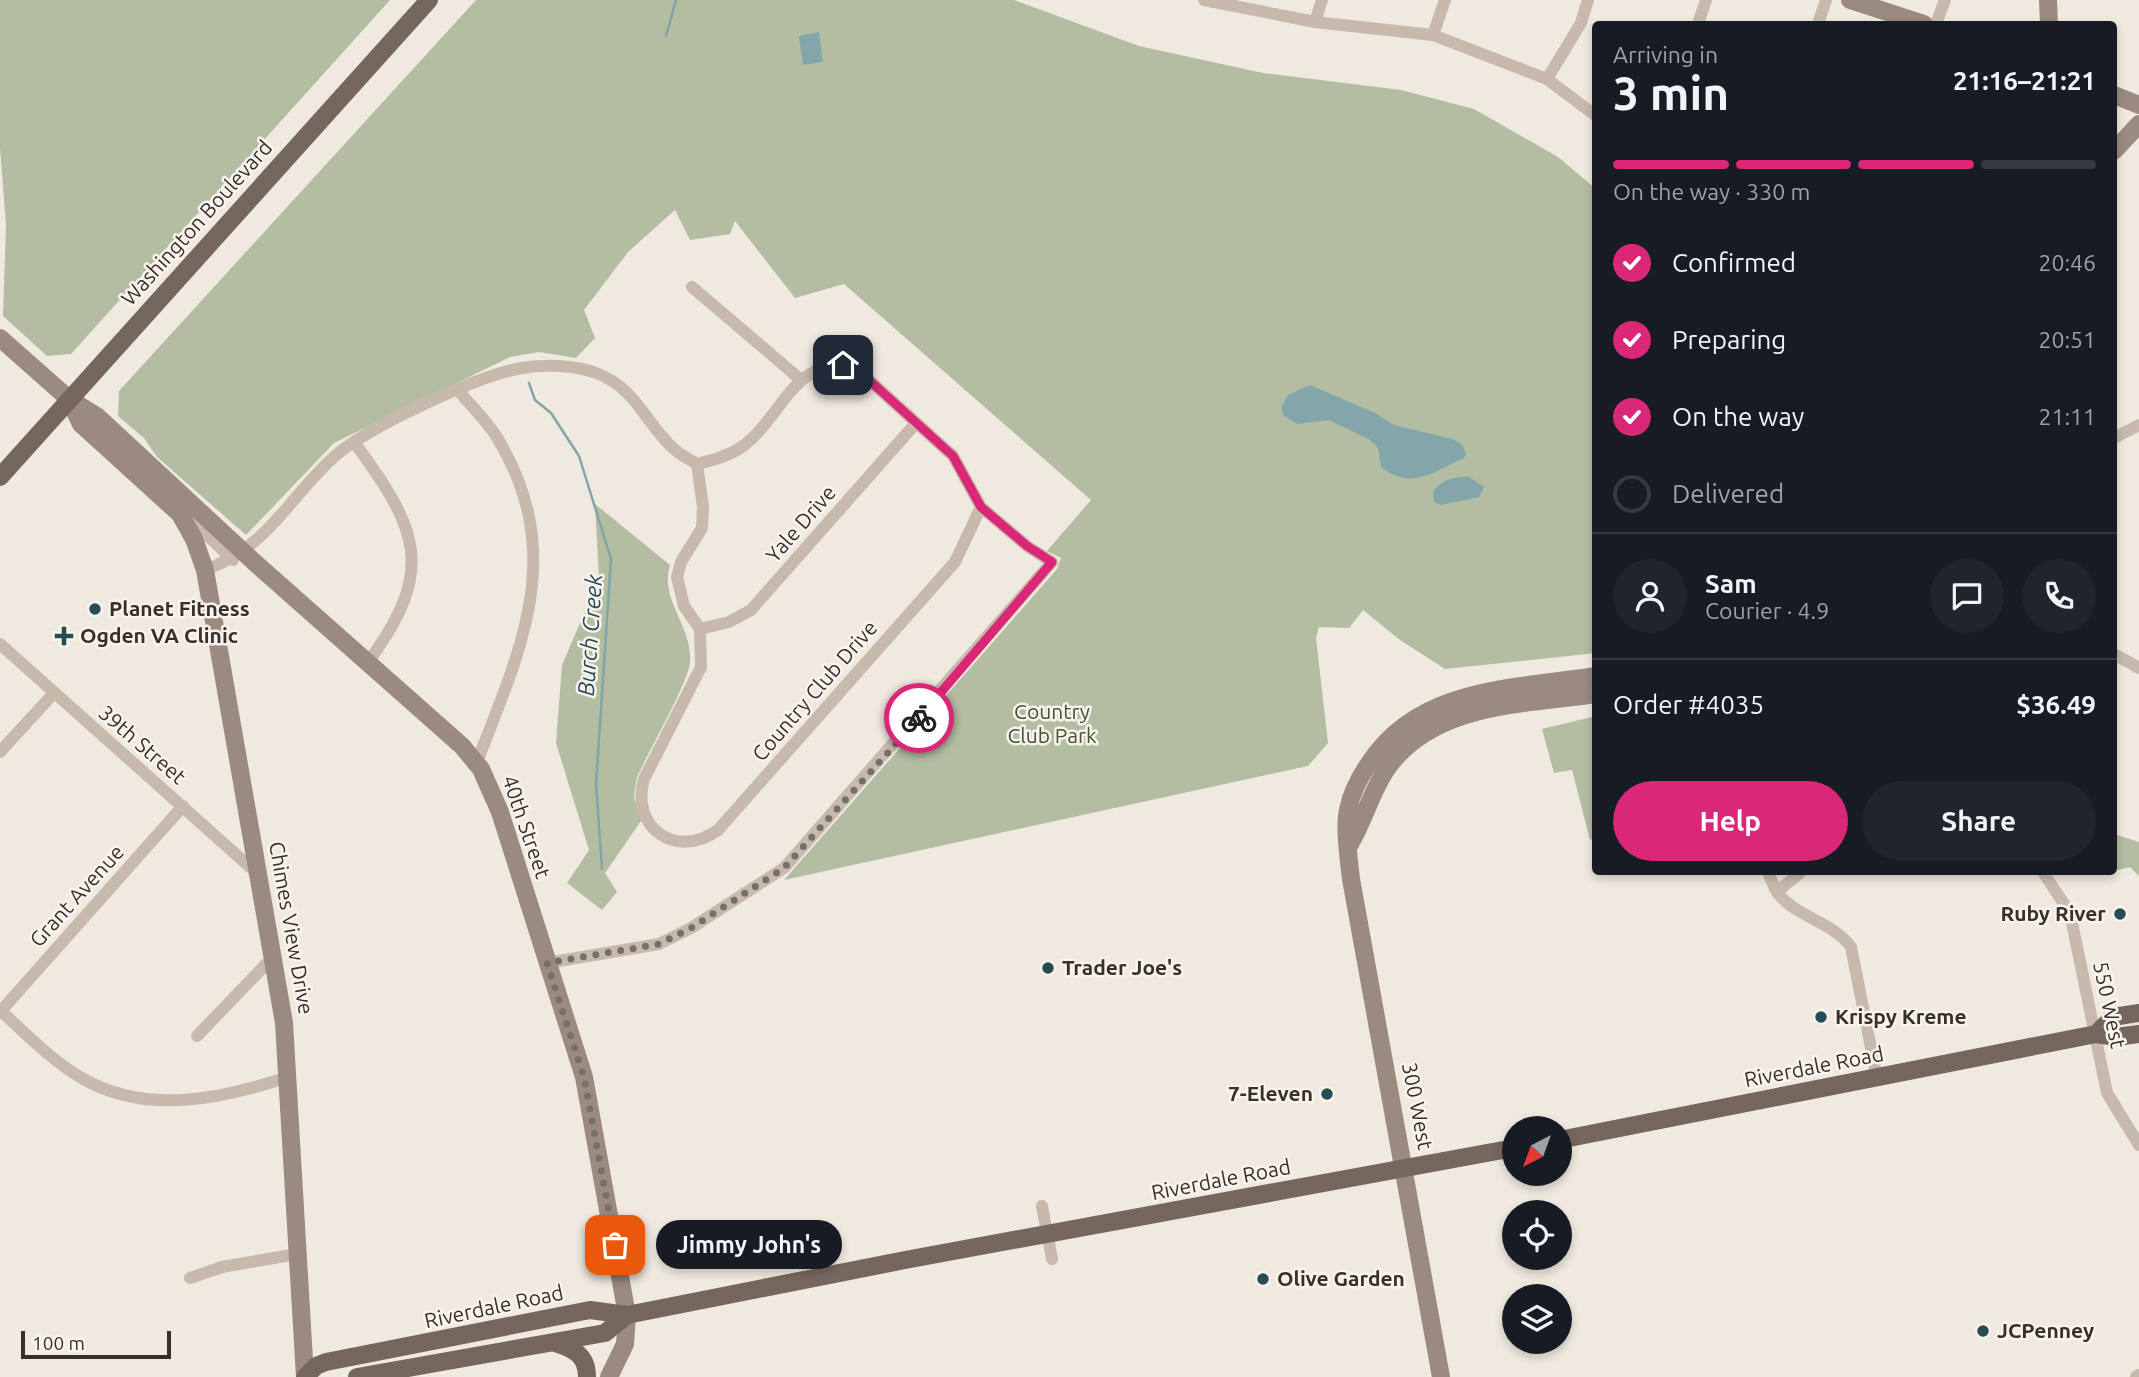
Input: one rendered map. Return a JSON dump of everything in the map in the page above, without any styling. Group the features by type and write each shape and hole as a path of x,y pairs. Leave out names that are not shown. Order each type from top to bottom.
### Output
{"main road":[{"name":"Washington Boulevard","path":"0,477 429,0"},
{"path":"1850,0 1915,21"},
{"path":"2048,0 2049,21"},
{"path":"2117,96 2139,105"},
{"path":"2117,148 2139,124"},
{"name":"40th Street","path":"0,338 69,399 97,416 238,556 368,662 477,762 496,801 584,1077 627,1315 625,1344 609,1377"},
{"name":"40th Street","path":"69,399 81,424 167,500"},
{"name":"Chimes View Drive","path":"167,500 190,530 205,570 284,1023 305,1377"},
{"name":"300 West","path":"1441,1377 1351,879 1347,811 1363,774 1391,737 1417,716 1464,696 1592,677"},
{"name":"300 West","path":"1350,844 1387,768 1403,750 1427,731 1454,718 1476,712 1592,695"},
{"path":"2096,1034 2113,1017 2139,1013"},
{"name":"Riverdale Road","path":"1572,1137 2078,1037 2096,1034 2139,1034"},
{"name":"Riverdale Road","path":"1040,1237 1502,1150"},
{"path":"627,1315 1040,1237"},
{"name":"Riverdale Road","path":"305,1377 316,1366 326,1362 590,1310 627,1315"},
{"name":"Riverdale Road","path":"356,1377 604,1333 627,1315"},
{"path":"551,1342 571,1348 580,1355 586,1364 587,1377"}],"street":[{"path":"1205,0 1315,22 1433,35 1548,79 1592,113"},
{"path":"1315,22 1322,0"},
{"path":"1433,35 1445,0"},
{"path":"1548,79 1581,23 1588,0"},
{"path":"1699,21 1706,0"},
{"path":"1819,21 1826,0"},
{"path":"1937,21 1945,0"},
{"path":"692,287 801,380"},
{"path":"205,570 238,556 335,456 354,442 457,389 522,368 576,367 598,373 623,389 641,406 674,449 697,464 720,458 744,445 801,380 816,369 830,365 858,370 953,456 981,507 1027,546 1052,562 784,868 691,928 659,944 547,963"},
{"path":"457,389 497,438 525,495 532,527 535,571 529,615 477,762"},
{"name":"Yale Drive","path":"700,629 729,621 751,610 916,423"},
{"path":"2117,436 2139,425"},
{"path":"354,442 391,492 404,520 412,552 410,581 402,609 368,662"},
{"name":"Country Club Drive","path":"697,464 703,507 702,528 681,562 677,577 684,606 700,629 701,667 644,779 640,793 641,809 656,831 683,844 706,839 745,799 955,562 981,507"},
{"name":"40th Street","path":"167,500 238,556"},
{"name":"39th Street","path":"0,643 259,875"},
{"path":"2117,656 2139,668"},
{"path":"0,752 54,693"},
{"name":"Grant Avenue","path":"1,1011 183,806"},
{"path":"1769,875 1777,892 1791,904 1841,933 1851,947 1877,1077"},
{"path":"1777,892 1797,875"},
{"name":"550 West","path":"2045,875 2070,913 2110,1101 2139,1145"},
{"path":"197,1036 273,957"},
{"path":"1,1011 51,1057 82,1078 148,1100 216,1098 288,1077"},
{"path":"1042,1206 1040,1237 1052,1259"},
{"path":"190,1278 222,1267 297,1254"}],"green space":[{"path":"0,0 390,0 71,354 47,356 3,316 6,225 0,148"},
{"name":"Country Club Park","path":"476,0 1014,0 1139,46 1263,73 1401,90 1474,109 1558,157 1592,186 1592,653 1445,669 1400,640 1363,610 1349,628 1319,627 1316,638 1328,743 1308,766 784,880 1057,569 1061,558 1047,551 1091,500 844,284 795,298 735,221 730,234 690,240 675,210 628,252 584,310 595,338 576,358 539,352 510,357 334,443 246,535 157,457 144,438 118,416 119,391"},
{"path":"595,504 670,565 669,590 690,650 688,672 637,777 634,796 641,821 605,873 617,892 602,910 567,883 589,850 556,743 562,665 599,579"},
{"path":"1592,717 1592,839 1590,840 1572,770 1554,773 1542,729"},
{"path":"2117,835 2139,842 2139,876 2130,867 2117,870"}],"water":[{"path":"819,32 823,62 803,65 799,36"},
{"path":"1310,385 1375,413 1394,425 1452,439 1462,444 1466,454 1464,458 1422,477 1402,478 1392,474 1381,467 1378,448 1370,440 1329,420 1297,424 1283,415 1281,408 1288,395"},
{"path":"1469,477 1484,487 1479,497 1441,505 1434,502 1433,492 1440,484 1454,478"}],"waterway":[{"name":"Burch Creek","path":"666,36 676,0"},
{"name":"Burch Creek","path":"529,383 535,400 551,413 579,456 611,559 596,784 602,869"}],"way so far":[{"path":"615,1245 584,1077 547,963 659,944 691,928 784,868 919,718"}],"place":[{"name":"Planet Fitness","path":"95,609"},
{"name":"Ogden VA Clinic","path":"64,636"},
{"name":"Ruby River","path":"2120,914"},
{"name":"Trader Joe's","path":"1048,968"},
{"name":"Krispy Kreme","path":"1821,1017"},
{"name":"7-Eleven","path":"1327,1094"},
{"name":"Jimmy John's","path":"615,1245"},
{"name":"Olive Garden","path":"1263,1279"},
{"name":"JCPenney","path":"1983,1331"}],"route":[{"path":"843,365 858,370 953,456 973,488 981,507 1027,546 1052,562 919,718"}]}
